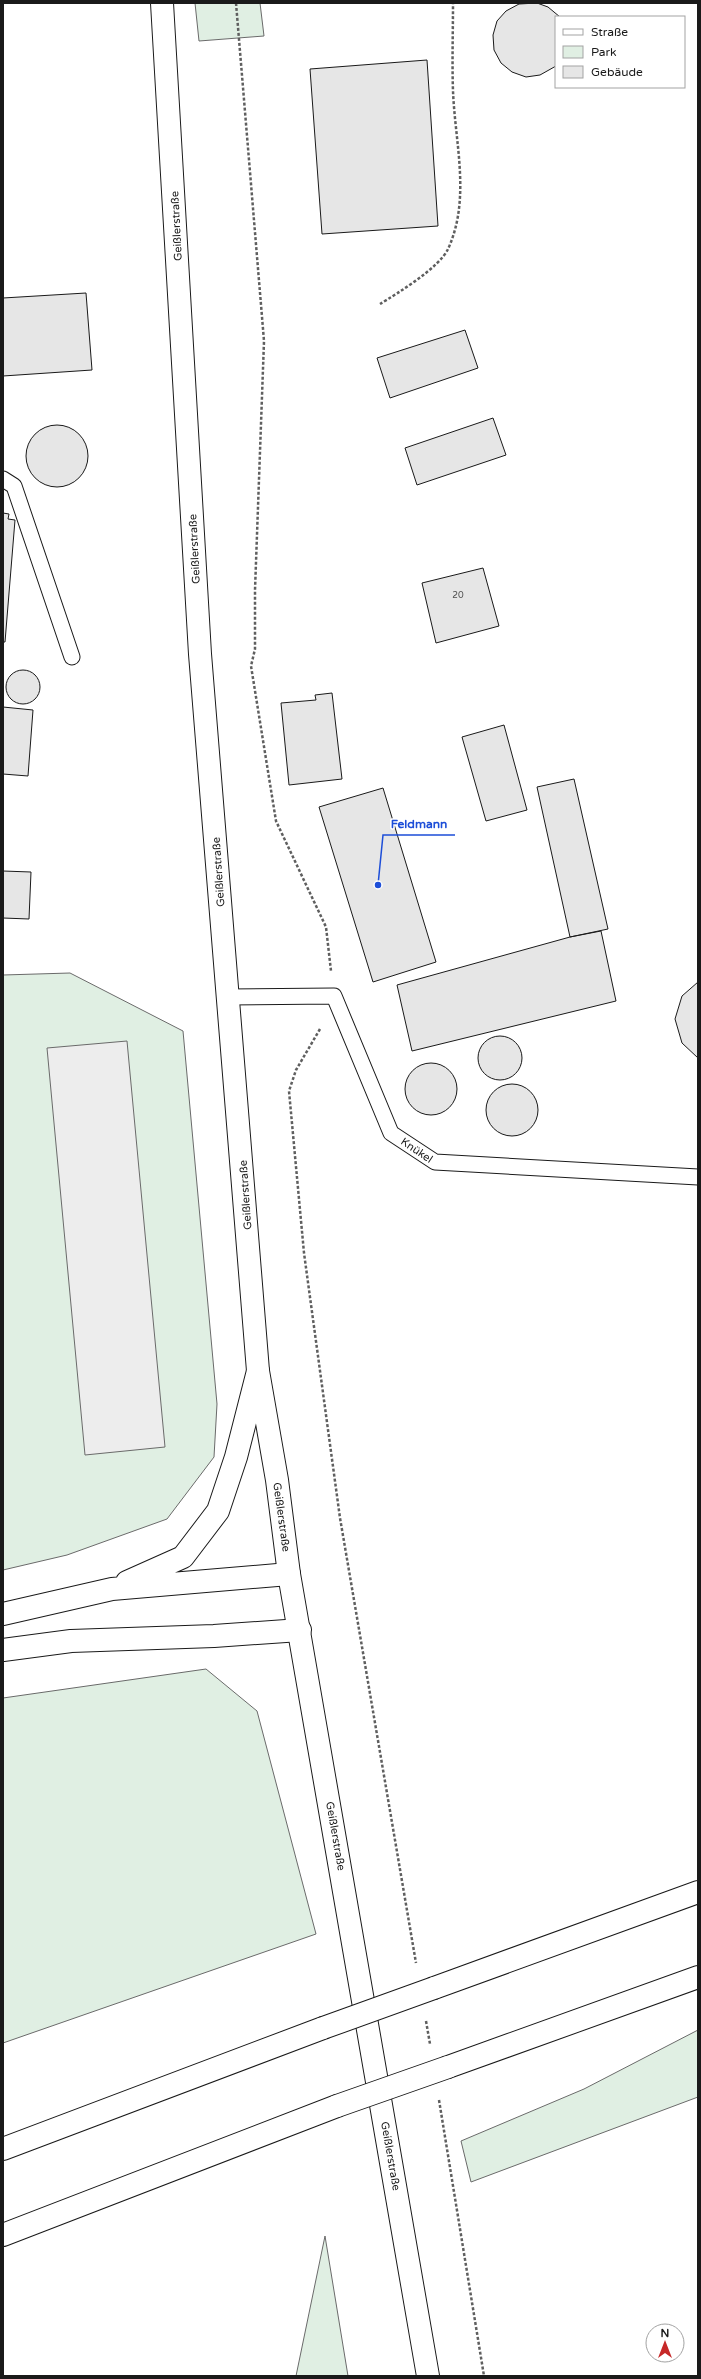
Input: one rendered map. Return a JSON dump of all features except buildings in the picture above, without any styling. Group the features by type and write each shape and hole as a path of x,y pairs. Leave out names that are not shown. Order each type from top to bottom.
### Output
{"main road":[{"name":"Geißlerstraße","path":"162,3 200,654 258,1371 277,1480 289,1574 300,1630 428,2376"},
{"path":"112,1589 183,1557 218,1511 236,1457 258,1371"},
{"path":"3,1614 112,1589 289,1574"},
{"path":"3,1650 71,1640 214,1636 300,1630"},
{"path":"3,2149 323,2028 698,1892"},
{"path":"3,2235 337,2106 698,1977"}],"lane":[{"path":"3,479 14,486 72,657"},
{"path":"228,997 334,996"},
{"name":"Knükel","path":"334,996 391,1133 435,1162 698,1177"}],"path":[{"path":"236,3 264,341 255,590 255,649 251,666 276,821 326,927 334,996 317,1036 296,1070 289,1091 304,1253 340,1518 416,1965"},
{"path":"380,304 420,279 447,251 457,220 461,184 453,91 453,3"},
{"path":"426,2020 431,2051"},
{"path":"439,2098 484,2376"}],"green space":[{"path":"195,3 260,3 264,36 199,41"},
{"path":"70,973 183,1031 217,1404 214,1457 167,1519 67,1555 3,1570 3,975"},
{"path":"206,1669 257,1711 316,1934 3,2043 3,1698"},
{"path":"698,2030 698,2097 471,2182 461,2141 584,2089"},
{"path":"325,2236 348,2376 296,2376"}],"shaded area":[{"path":"127,1041 165,1447 85,1455 47,1048"}],"place":[{"name":"Feldmann","path":"378,885"}]}
